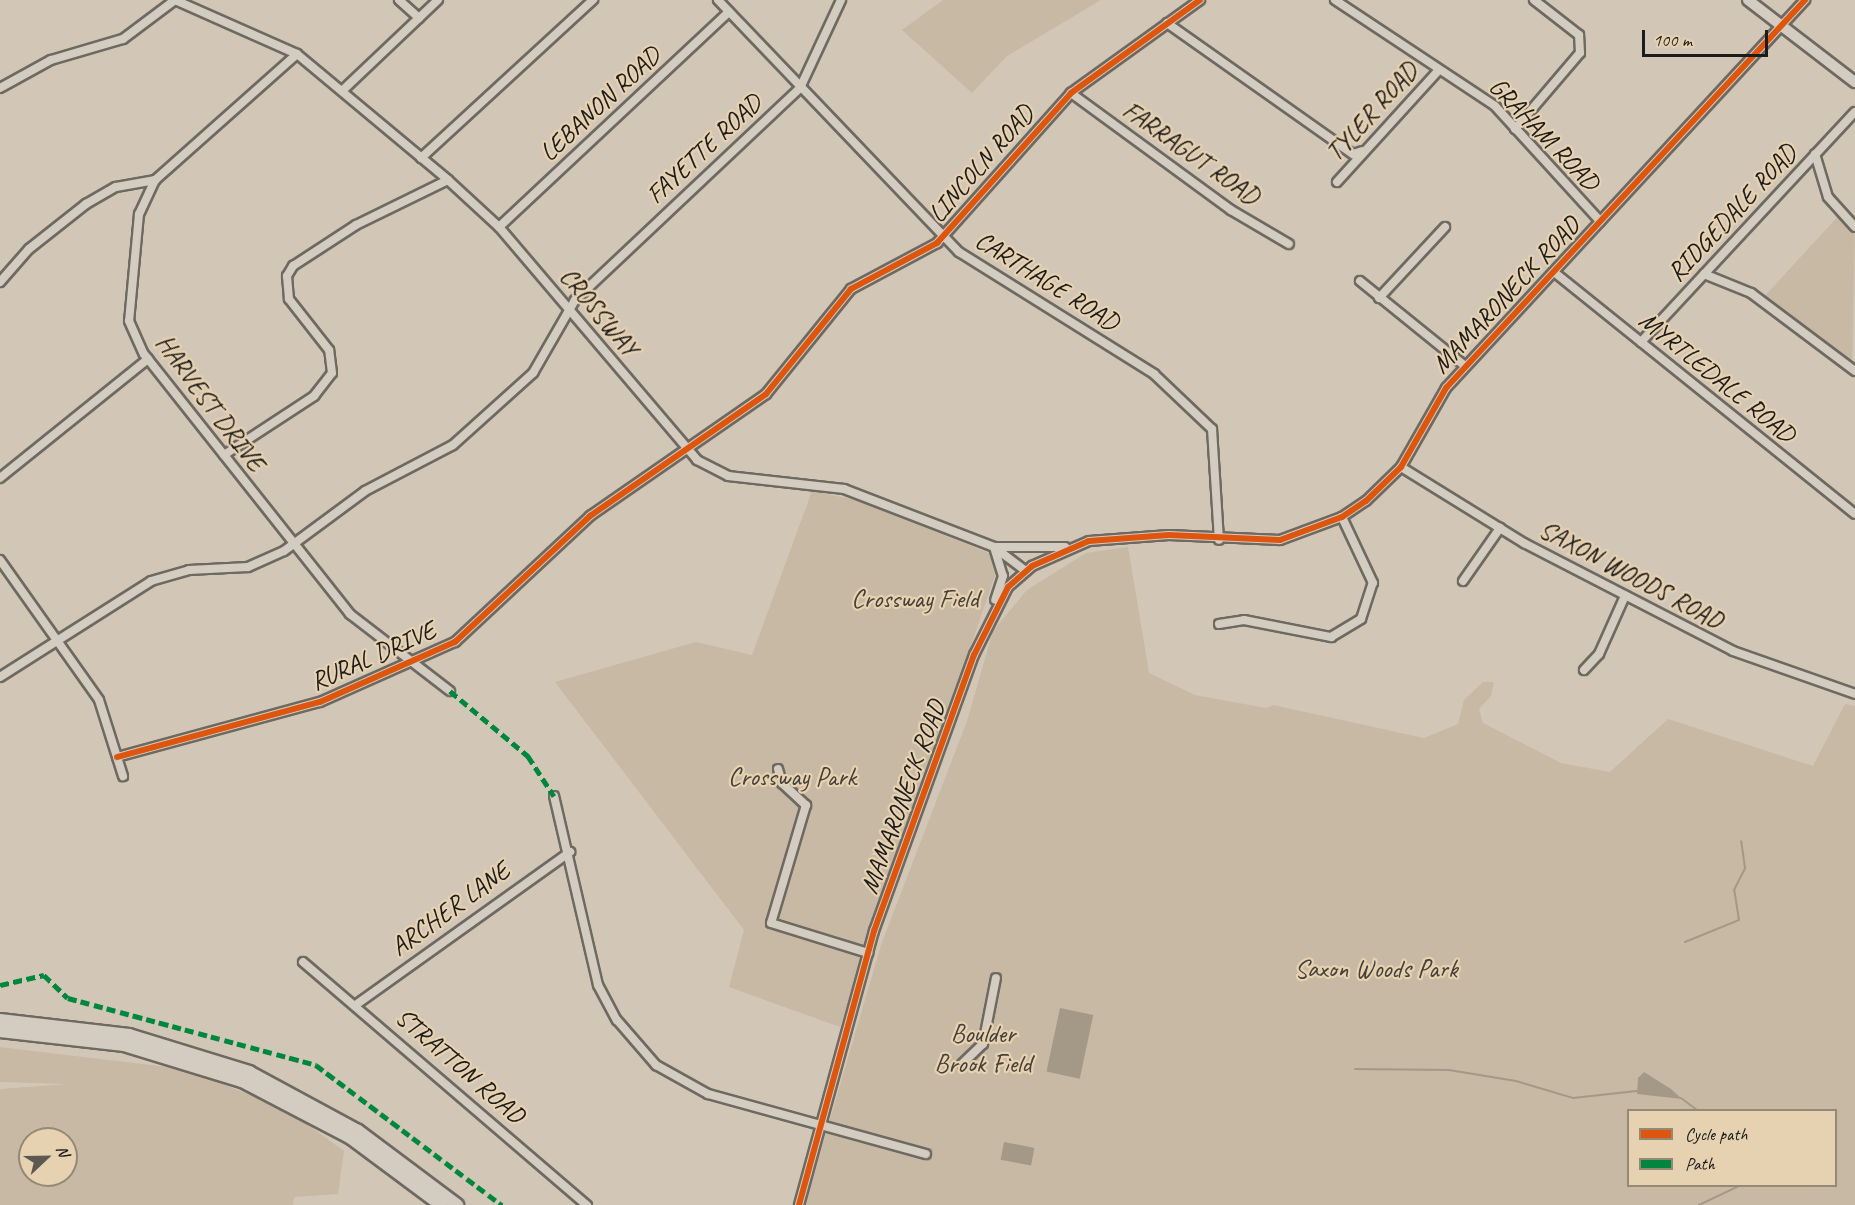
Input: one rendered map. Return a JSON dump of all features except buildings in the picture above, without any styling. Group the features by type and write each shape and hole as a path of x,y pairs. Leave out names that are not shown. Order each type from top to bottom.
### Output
{"highway":[{"path":"0,1020 129,1035 249,1072 358,1131 457,1205"},
{"path":"0,1031 124,1045 242,1081 351,1138 441,1205"}],"main road":[{"path":"1748,0 1855,82"}],"street":[{"name":"CROSSWAY","path":"175,0 297,54 343,90 448,180 500,227 688,451 718,473 844,489 994,547 1026,570"},
{"path":"0,88 51,60 123,39 175,0"},
{"path":"399,0 419,18"},
{"path":"343,90 438,0"},
{"path":"421,158 593,0"},
{"name":"CARTHAGE ROAD","path":"717,0 941,237 1154,374 1212,429 1219,540"},
{"name":"FAYETTE ROAD","path":"0,677 57,639 151,582 189,570 248,567 293,544 365,491 439,456 533,373 569,309 800,88 841,0"},
{"name":"LINCOLN ROAD","path":"572,533 766,394 851,289 928,250 1071,93 1200,0"},
{"name":"GRAHAM ROAD","path":"1335,0 1439,70 1484,97 1600,221"},
{"path":"1515,129 1580,53 1579,35 1534,0"},
{"name":"MAMARONECK ROAD","path":"799,1205 868,953 989,617 1008,587 1026,570 1069,547 1128,536 1280,540 1342,517 1401,466 1437,400 1465,366 1805,0"},
{"name":"LEBANON ROAD","path":"500,227 729,12"},
{"path":"1167,23 1353,154 1362,151"},
{"name":"HARVEST DRIVE","path":"297,54 155,180 139,213 127,300 133,335 148,358 350,614 409,663 450,691"},
{"name":"TYLER ROAD","path":"1337,182 1362,151 1439,70"},
{"name":"FARRAGUT ROAD","path":"1071,93 1231,210 1289,244"},
{"name":"RIDGEDALE ROAD","path":"1641,342 1855,112"},
{"path":"1815,154 1828,197 1855,227"},
{"path":"0,282 29,249 86,204 116,187 155,180"},
{"path":"224,455 314,396 332,373 329,350 289,298 287,276 293,266 356,225 448,180"},
{"path":"1379,298 1445,227"},
{"name":"MYRTLEDALE ROAD","path":"1554,272 1855,514"},
{"path":"1704,274 1751,293 1855,371"},
{"path":"1360,281 1465,366"},
{"path":"0,478 148,358"},
{"name":"SAXON WOODS ROAD","path":"1401,466 1500,528 1625,596 1755,662 1855,694"},
{"path":"1219,624 1244,620 1331,638 1361,619 1372,583 1342,517"},
{"path":"1463,581 1500,528"},
{"name":"RURAL DRIVE","path":"117,757 277,717 455,642 572,533"},
{"path":"989,617 1003,576 994,547 1069,547"},
{"path":"0,560 99,700 123,776"},
{"path":"1584,670 1599,654 1625,596"},
{"path":"778,769 782,783 806,805 771,922 868,953"},
{"path":"554,796 570,852 595,977 617,1020 644,1053 686,1085 820,1128 926,1154"},
{"name":"ARCHER LANE","path":"357,1004 570,852"},
{"name":"STRATTON ROAD","path":"303,962 357,1004 587,1205"},
{"path":"962,1064 983,1044 996,978"}],"green space":[{"path":"943,0 1101,0 1007,56 972,93 902,30"},
{"path":"1841,213 1855,225 1852,369 1762,299"},
{"name":"Crossway Park","path":"812,491 856,500 1001,558 840,1027 729,987 744,930 555,682 696,642 752,655"},
{"name":"Saxon Woods Park","path":"1128,547 1149,673 1195,695 1266,708 1273,705 1424,738 1458,724 1464,700 1483,682 1494,682 1491,696 1479,709 1483,723 1561,763 1610,772 1668,719 1813,766 1845,704 1855,706 1855,1205 805,1205 881,945 967,721 993,631 1027,590 1086,553"},
{"path":"0,1047 184,1069 311,1119 308,1125 344,1151 338,1194 294,1197 293,1205 0,1205 0,1089 68,1084 0,1082"}],"shaded area":[{"path":"1060,1008 1093,1015 1080,1079 1046,1072"},
{"path":"1644,1072 1682,1099 1637,1094 1638,1078"},
{"path":"1004,1142 1034,1148 1031,1166 1001,1160"}],"waterway":[{"path":"1685,942 1739,920 1734,890 1745,868 1741,841"},
{"path":"1355,1069 1449,1070 1516,1081 1573,1098 1637,1091"},
{"path":"1681,1098 1696,1109"},
{"path":"1699,1205 1737,1187"}],"marked path":[{"path":"450,691 528,756 554,796"},
{"path":"0,985 44,975 68,998 316,1065 502,1205"}],"cycle path":[{"path":"117,757 320,702 455,642 590,516 766,394 851,289 937,243 1071,93 1200,0"},
{"path":"799,1205 874,931 974,655 1008,587 1032,566 1089,541 1169,535 1280,540 1342,517 1366,501 1401,467 1446,388 1805,0"}],"park label":[{"name":"Crossway Field","path":"915,599"},
{"name":"Boulder Brook Field","path":"983,1049"}]}
